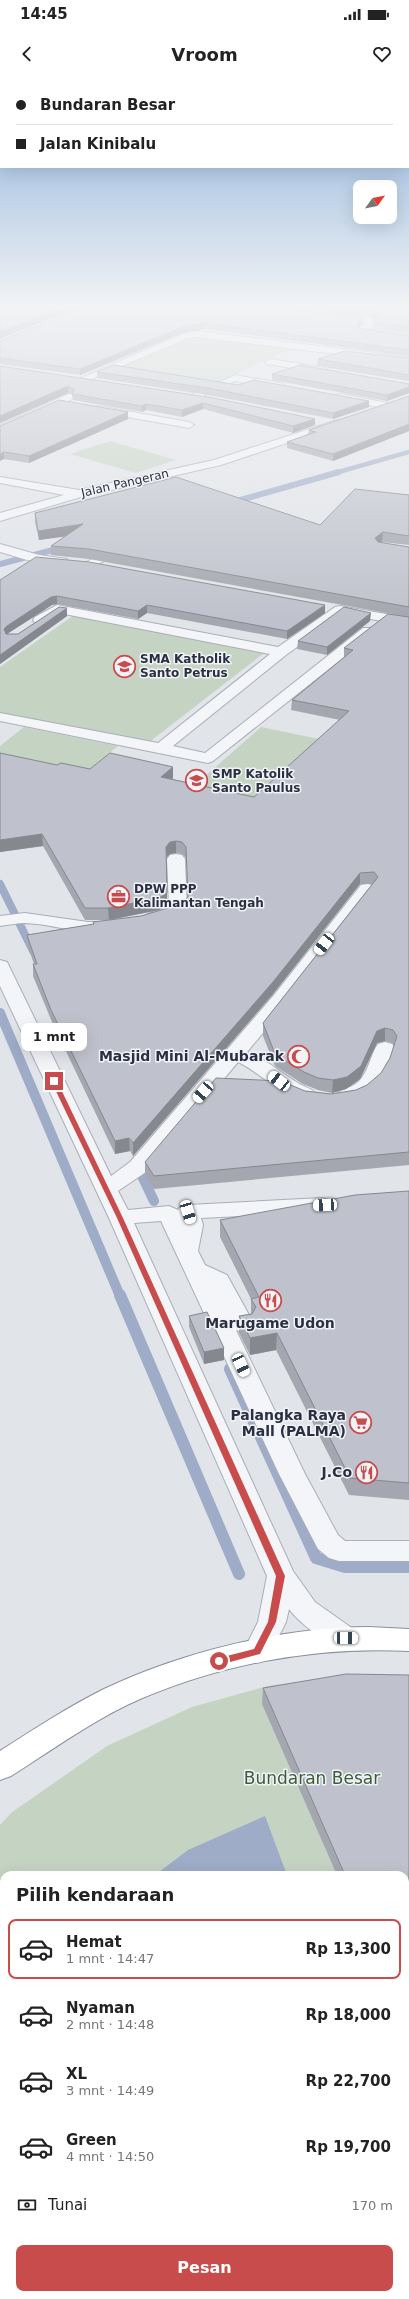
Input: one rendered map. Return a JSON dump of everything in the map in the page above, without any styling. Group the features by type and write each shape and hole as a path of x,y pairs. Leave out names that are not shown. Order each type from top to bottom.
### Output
{"highway":[{"path":"0,1767 87,1712 129,1692 194,1668 257,1652 346,1638 409,1640"}],"street":[{"path":"0,429 35,413"},
{"path":"115,413 189,425"},
{"path":"310,420 333,425"},
{"name":"Jalan Pangeran","path":"0,517 78,494 217,463 347,420"},
{"path":"0,480 78,494"},
{"path":"0,548 38,559 89,564 135,566"},
{"path":"325,607 409,622"},
{"path":"32,626 57,609 282,652"},
{"path":"161,748 282,652 340,610"},
{"path":"0,717 208,758 384,618"},
{"path":"0,921 25,918 88,927 132,922 165,915 178,909 176,859"},
{"path":"106,1189 138,1167 281,999 366,889"},
{"path":"0,966 120,1218 281,1576 305,1610 346,1638"},
{"path":"235,1054 260,1064 279,1081 297,1092 326,1099 352,1096 364,1088 374,1076 385,1048"},
{"path":"192,1261 192,1225 188,1212 341,1204"},
{"path":"120,1218 169,1213 292,1474 328,1542 338,1551 409,1551"},
{"path":"192,1261 219,1280 242,1324"},
{"path":"257,1652 272,1622 281,1576"}],"green space":[{"path":"110,441 176,460 136,473 70,454"},
{"name":"SMA Katholik Santo Petrus","path":"73,616 264,653 148,743 0,715 0,667"},
{"path":"24,727 118,746 85,773 0,755 0,746"},
{"path":"261,727 348,745 272,813 186,793"},
{"name":"Bundaran Besar","path":"342,1676 409,1676 409,1871 0,1871 0,1825 11,1813 107,1746 192,1707 268,1686"}],"water":[{"path":"265,1816 286,1871 160,1871 188,1850"}],"building":[{"path":"0,413 8,413 0,416"},
{"path":"31,413 127,413 29,456 4,452 0,454 0,426"},
{"path":"240,413 284,413 315,419 293,426"},
{"path":"360,413 409,413 409,424 333,454 287,442 316,432 309,430"},
{"path":"176,477 320,525 355,489 409,495 409,536 383,532 375,538 378,542 409,547 409,607 89,549 51,546 83,524 38,531 35,513"},
{"path":"36,557 89,562 325,605 287,631 147,605 138,611 57,596 51,597 7,626 4,629 6,634 18,634 59,607 67,608 0,655 0,580"},
{"path":"344,607 371,613 327,647 298,641"},
{"path":"388,614 409,617 409,1152 154,1176 145,1162 216,1078 281,1081 305,1091 331,1094 356,1090 367,1085 381,1073 390,1058 397,1036 393,1030 385,1028 377,1031 361,1066 347,1077 333,1080 318,1078 304,1072 275,1054 263,1023 378,877 374,872 360,873 273,982 133,1143 129,1138 115,1141 51,1010 33,964 37,964 27,935 94,924 93,922 141,916 181,904 188,897 186,847 182,842 176,841 170,842 166,847 167,893 159,898 108,908 85,908 42,834 0,840 0,753 57,765 61,763 90,769 110,753 173,767 161,777 254,797 349,711 292,700 353,650 344,648"},
{"name":"Palangka Raya Mall (PALMA)","path":"409,1191 409,1483 350,1478 277,1333 250,1338 239,1316 252,1314 256,1307 251,1299 259,1297 220,1220 355,1195"},
{"path":"207,1312 224,1348 204,1352 189,1316"},
{"path":"346,1674 409,1675 409,1871 343,1871 263,1688"}],"waterway":[{"path":"335,473 409,452"},
{"path":"230,503 339,472"},
{"path":"0,564 64,547"},
{"path":"0,884 33,951"},
{"path":"0,1013 120,1296"},
{"path":"143,1178 154,1201"},
{"path":"120,1295 239,1574"},
{"path":"230,1369 316,1558 345,1567 409,1567"}],"place":[{"name":"SMA Katholik Santo Petrus","path":"124,666"},
{"name":"SMP Katolik Santo Paulus","path":"196,781"},
{"name":"DPW PPP Kalimantan Tengah","path":"119,896"},
{"name":"Masjid Mini Al-Mubarak","path":"299,1056"},
{"name":"Marugame Udon","path":"270,1301"},
{"name":"Palangka Raya Mall (PALMA)","path":"361,1423"},
{"name":"J.Co","path":"367,1472"}],"route":[{"path":"54,1081 120,1218 281,1576 272,1622 257,1652 219,1661"}]}
